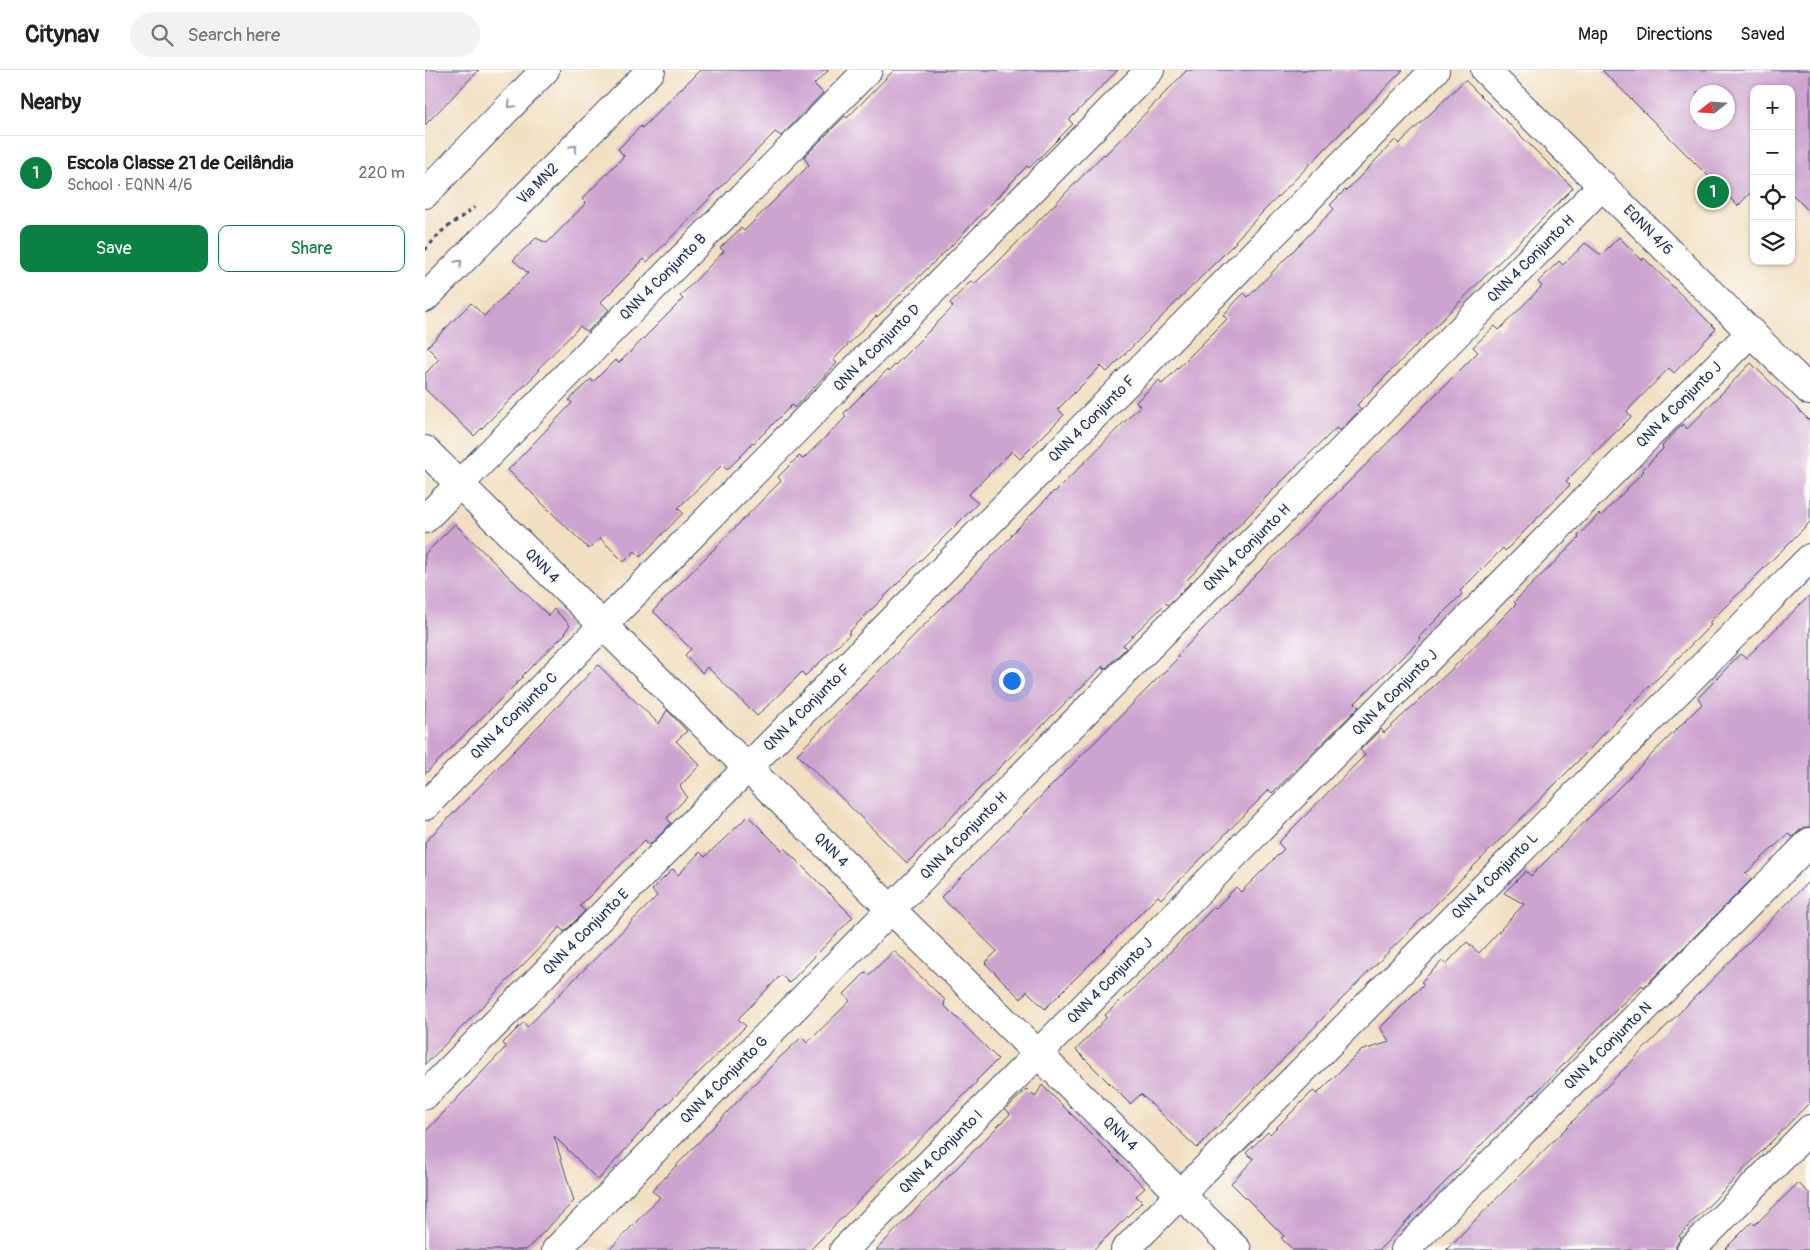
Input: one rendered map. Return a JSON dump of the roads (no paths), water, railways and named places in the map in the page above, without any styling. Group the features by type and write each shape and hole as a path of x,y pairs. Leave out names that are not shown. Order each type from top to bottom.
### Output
{"street":[{"path":"425,194 545,70"},
{"name":"Via MN2","path":"425,298 651,70"},
{"name":"QNN 4 Conjunto B","path":"425,519 868,70"},
{"name":"QNN 4 Conjunto D","path":"603,626 1150,70"},
{"name":"QNN 4 Conjunto F","path":"748,769 1435,70"},
{"name":"EQNN 4/6","path":"1485,70 1810,391"},
{"name":"QNN 4 Conjunto H","path":"891,910 1603,185"},
{"name":"QNN 4 Conjunto J","path":"1038,1054 1751,332"},
{"name":"QNN 4","path":"425,450 1237,1250"},
{"name":"QNN 4 Conjunto L","path":"1125,1250 1810,558"},
{"name":"QNN 4 Conjunto C","path":"425,806 603,626"},
{"name":"QNN 4 Conjunto E","path":"425,1095 748,769"},
{"name":"QNN 4 Conjunto N","path":"1405,1250 1810,842"},
{"name":"QNN 4 Conjunto G","path":"557,1250 891,910"},
{"name":"QNN 4 Conjunto I","path":"844,1250 1038,1054"},
{"path":"1691,1250 1810,1130"}],"place":[{"name":"Escola Classe 21 de Ceilândia","path":"1713,192"}]}
